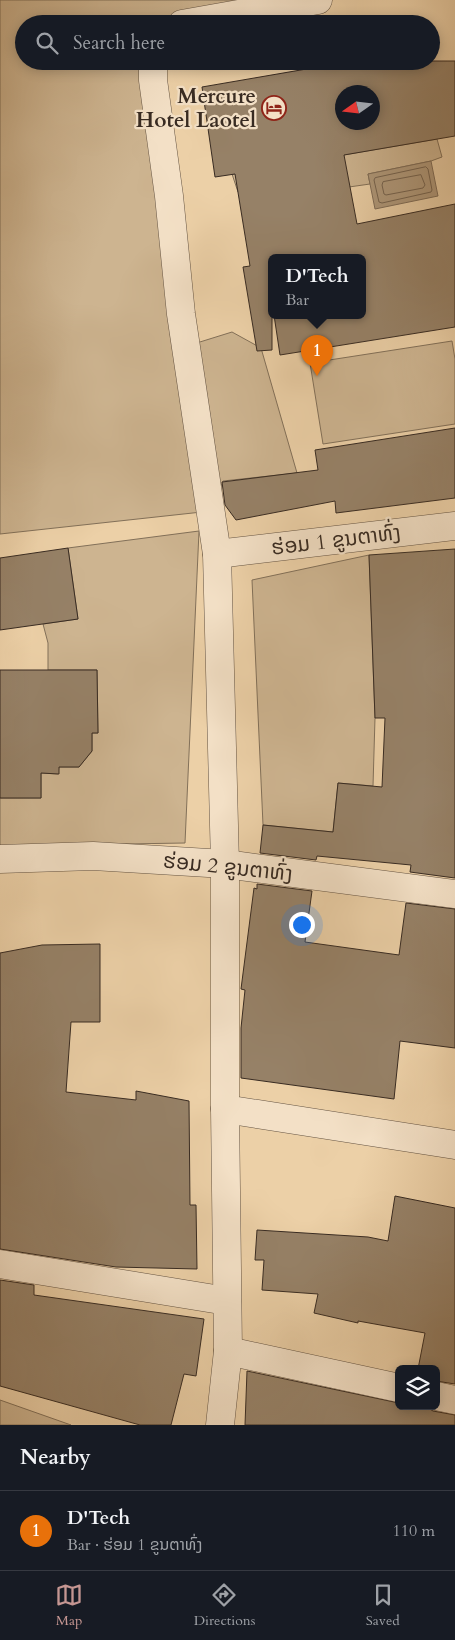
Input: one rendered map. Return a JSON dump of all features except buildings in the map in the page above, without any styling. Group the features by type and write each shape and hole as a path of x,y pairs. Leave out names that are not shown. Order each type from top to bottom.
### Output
{"street":[{"path":"233,15 318,0"},
{"path":"153,70 169,196 181,314 218,554 225,864 225,1109 228,1351 220,1425"},
{"name":"ຮ່ອມ 1 ຂູນຕາທົ່ງ","path":"218,554 455,526"},
{"name":"ຮ່ອມ 2 ຂູນຕາທົ່ງ","path":"0,859 93,856 225,864 455,894"},
{"path":"225,1109 455,1145"},
{"path":"0,1264 227,1301"},
{"path":"228,1351 395,1387"},
{"path":"440,1397 455,1400"}],"shaded area":[{"path":"0,0 316,0 232,15 15,15 15,70 154,70 187,346 232,332 261,348 297,473 223,481 211,511 0,534"},
{"path":"437,139 442,157 368,174 370,184 342,188 238,192 232,174"},
{"path":"452,341 455,359 455,424 323,444 310,363"},
{"path":"199,531 185,843 0,846 0,798 41,798 41,773 58,774 59,767 79,767 92,751 92,733 98,733 97,670 48,670 48,643 43,624 78,619 68,548"},
{"path":"369,555 375,718 373,786 338,783 333,832 263,825 252,580"},
{"path":"0,1400 71,1425 0,1425"}],"water":[{"path":"431,161 438,196 375,209 368,174"}],"place":[{"name":"Mercure Hotel Laotel","path":"274,108"},
{"name":"D'Tech","path":"317,376"}]}
